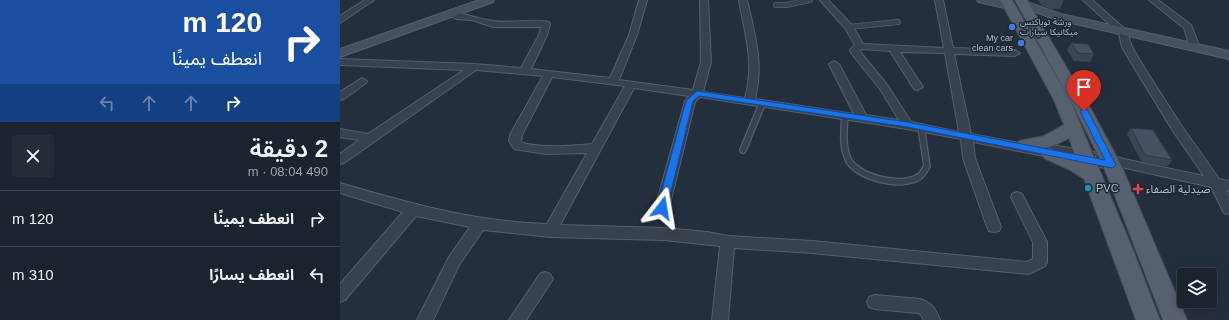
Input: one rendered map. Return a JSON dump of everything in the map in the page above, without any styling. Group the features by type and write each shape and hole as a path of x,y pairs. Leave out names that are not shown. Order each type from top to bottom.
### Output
{"main road":[{"path":"343,53 469,0"},
{"path":"343,53 489,0"},
{"path":"982,0 1015,3 1058,17 1227,56"},
{"path":"1015,3 1033,21 1113,162 1175,320"},
{"path":"1015,3 1062,100 1122,250 1148,320"},
{"path":"1033,21 1043,17 1058,17"},
{"path":"1025,145 1041,144 1054,140 1073,127"},
{"path":"1050,154 1076,165 1087,163"}],"street":[{"path":"340,20 370,0"},
{"path":"613,82 633,35 643,0"},
{"path":"662,208 690,101 697,94 706,62 704,0"},
{"path":"743,0 755,60 754,82 749,101"},
{"path":"824,0 849,27 860,46"},
{"path":"939,0 969,158 994,227"},
{"path":"1087,0 1123,32 1127,47 1140,69 1177,128 1216,184 1229,209"},
{"path":"1153,0 1188,27 1195,48"},
{"path":"451,14 459,18 473,18 493,24 546,24 543,35 525,71"},
{"path":"907,125 884,88 857,54 855,50 860,46 893,49 1015,53"},
{"path":"893,49 918,87"},
{"path":"343,53 525,71 630,84 921,127 1050,154"},
{"path":"834,64 862,118"},
{"path":"340,160 474,67"},
{"path":"549,74 516,135 515,141 518,146 525,148 562,150 595,148"},
{"path":"340,97 362,81"},
{"path":"550,231 630,84"},
{"path":"340,133 370,138"},
{"path":"1006,144 1025,145 1087,163 1113,162 1229,186"},
{"path":"340,188 413,210 480,224 520,229 664,234 707,238 728,242 812,247 1029,268 1040,262 1040,242 1017,197"},
{"path":"340,295 413,210"},
{"path":"425,320 454,261 480,224"},
{"path":"720,320 728,242"},
{"path":"517,320 545,279"},
{"path":"876,302 920,306 927,310 932,320"}],"lane":[{"path":"776,5 786,5 810,0"},
{"path":"849,27 898,22"},
{"path":"744,150 762,104"},
{"path":"845,116 845,147 848,159 855,169 883,180 894,182 912,180 920,176 927,166 921,127"}],"building":[{"path":"1071,43 1088,44 1094,54 1078,53"},
{"path":"1131,128 1153,130 1172,160 1145,155"}],"place":[{"name":"ورشة توباكتس ميكانيكا سيارات","path":"1012,27"},
{"name":"My car clean cars","path":"1021,43"},
{"name":"PVC","path":"1088,188"},
{"name":"صيدلية الصفاء","path":"1138,189"}],"route":[{"path":"662,208 690,99 697,94 907,125 1112,165 1084,111"}]}
